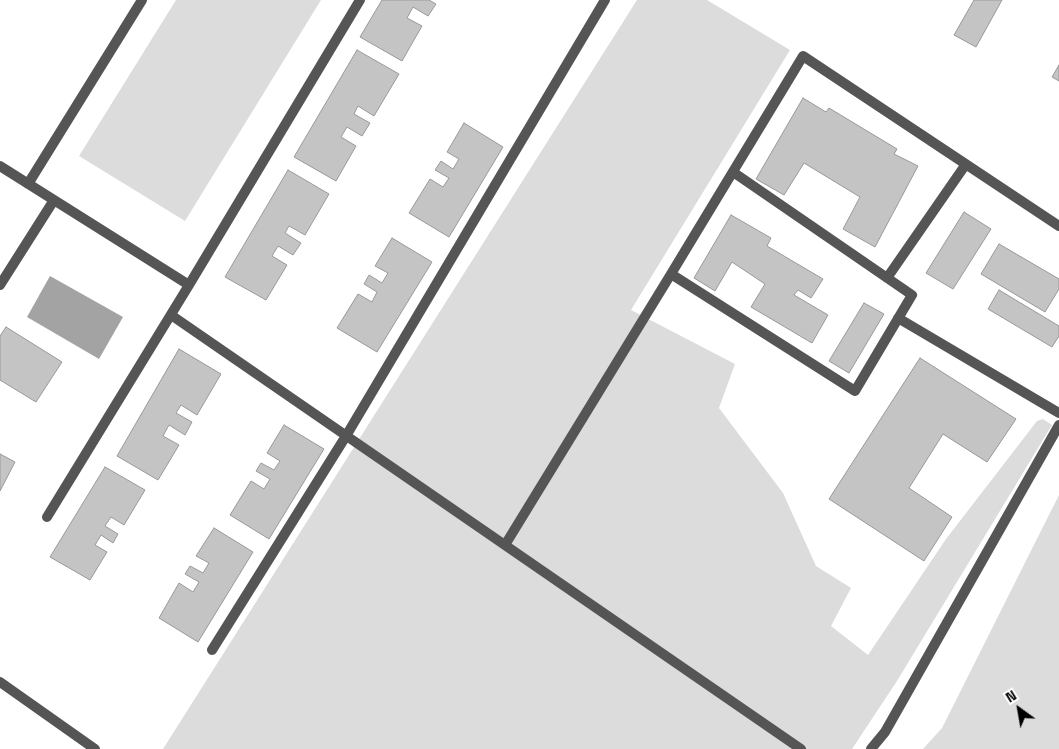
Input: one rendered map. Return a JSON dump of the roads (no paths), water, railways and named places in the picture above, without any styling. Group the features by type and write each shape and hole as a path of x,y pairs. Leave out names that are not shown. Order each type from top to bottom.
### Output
{"street":[{"path":"28,184 142,0"},
{"path":"47,517 360,0"},
{"path":"212,650 346,436 605,0"},
{"path":"505,545 803,56 1059,226"},
{"path":"888,278 966,164"},
{"path":"0,166 189,285"},
{"path":"671,274 855,390 912,295 733,172"},
{"path":"0,285 54,200"},
{"path":"171,315 801,749"},
{"path":"898,318 1059,412"},
{"path":"871,749 885,732 1059,425"},
{"path":"0,682 95,749"}]}
